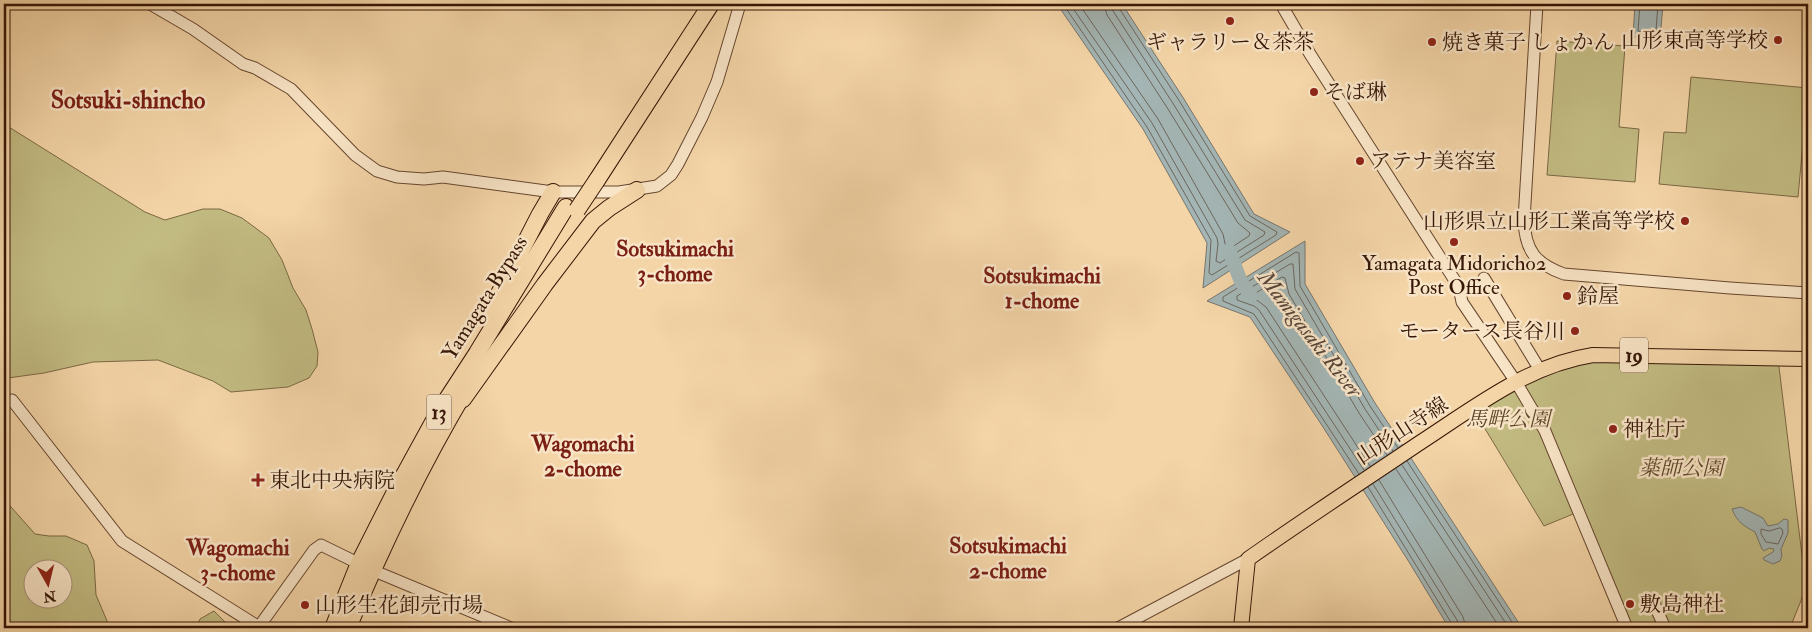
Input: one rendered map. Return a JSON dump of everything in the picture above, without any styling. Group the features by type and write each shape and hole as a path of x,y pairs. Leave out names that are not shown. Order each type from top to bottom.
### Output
{"highway":[{"name":"Yamagata Bypass","path":"591,180 698,4"},
{"name":"Yamagata Bypass","path":"333,628 412,488 444,415 477,353 572,208 712,4"},
{"path":"444,415 593,221 609,208 638,190"},
{"path":"444,415 540,214 553,192"},
{"name":"Yamagata Bypass","path":"348,628 366,567"}],"main road":[{"name":"山形山寺線","path":"1248,560 1298,523 1472,409 1516,382 1540,370 1569,360 1593,355 1808,358"},
{"path":"1241,628 1248,560"}],"street":[{"path":"150,4 193,29 243,64 255,68 291,89 355,155 377,171 397,177 424,179 443,177 553,192 619,192 638,190 657,186 671,175 702,117 716,82 740,4"},
{"path":"1282,4 1310,54 1459,287 1462,302 1516,382 1545,431 1627,628"},
{"path":"1537,4 1524,220 1526,238 1530,249 1537,259 1547,268 1564,274 1808,293"},
{"path":"1484,278 1540,370"},
{"path":"12,400 122,541 259,628 314,550 321,545 366,567 511,628"},
{"path":"1118,628 1248,560"},
{"path":"1652,600 1665,628"}],"green space":[{"path":"1557,41 1625,46 1619,127 1639,129 1635,182 1547,175"},
{"path":"1691,77 1808,88 1798,197 1659,184 1664,132 1686,133"},
{"path":"4,124 145,212 165,220 203,209 220,209 242,218 269,238 282,260 293,288 306,310 312,329 318,352 317,366 309,378 288,387 231,392 213,381 158,360 93,362 4,380"},
{"name":"薬師公園","path":"1778,359 1806,588 1792,623 1794,628 1631,628 1578,512 1544,526 1473,409 1569,360"},
{"path":"4,499 35,534 66,536 87,545 94,561 96,595 110,628 4,628"},
{"path":"214,611 231,628 196,628 200,619"}],"water":[{"path":"1057,4 1122,4 1184,99 1254,214 1290,232 1203,288 1207,243 1143,129"},
{"path":"1635,4 1663,4 1660,39 1633,37"},
{"path":"1305,241 1305,284 1375,403 1522,628 1449,628 1323,427 1250,317 1207,301"},
{"path":"1741,507 1763,518 1768,526 1778,524 1784,519 1788,520 1788,533 1781,549 1782,556 1780,561 1773,564 1764,560 1763,558 1773,552 1774,549 1769,548 1764,551 1755,532 1744,526 1739,520 1732,509"}],"waterway":[{"name":"Mamigasaki River","path":"1229,250 1241,282 1251,296"}],"place":[{"name":"ギャラリー＆茶茶","path":"1230,21"},
{"name":"山形東高等学校","path":"1778,40"},
{"name":"焼き菓子 しょかん","path":"1432,42"},
{"name":"そば琳","path":"1314,92"},
{"name":"アテナ美容室","path":"1360,161"},
{"name":"山形県立山形工業高等学校","path":"1685,221"},
{"name":"Yamagata Midoricho2 Post Office","path":"1454,242"},
{"name":"鈴屋","path":"1567,296"},
{"name":"モータース長谷川","path":"1575,331"},
{"name":"神社庁","path":"1613,429"},
{"name":"東北中央病院","path":"258,480"},
{"name":"敷島神社","path":"1630,604"},
{"name":"山形生花卸売市場","path":"305,605"}],"district":[{"name":"Sotsuki-shincho","path":"128,100"},
{"name":"Sotsukimachi 3-chome","path":"675,262"},
{"name":"Sotsukimachi 1-chome","path":"1042,288"},
{"name":"Wagomachi 2-chome","path":"583,456"},
{"name":"Sotsukimachi 2-chome","path":"1008,558"},
{"name":"Wagomachi 3-chome","path":"238,560"}],"park label":[{"name":"馬畔公園","path":"1508,419"}]}
